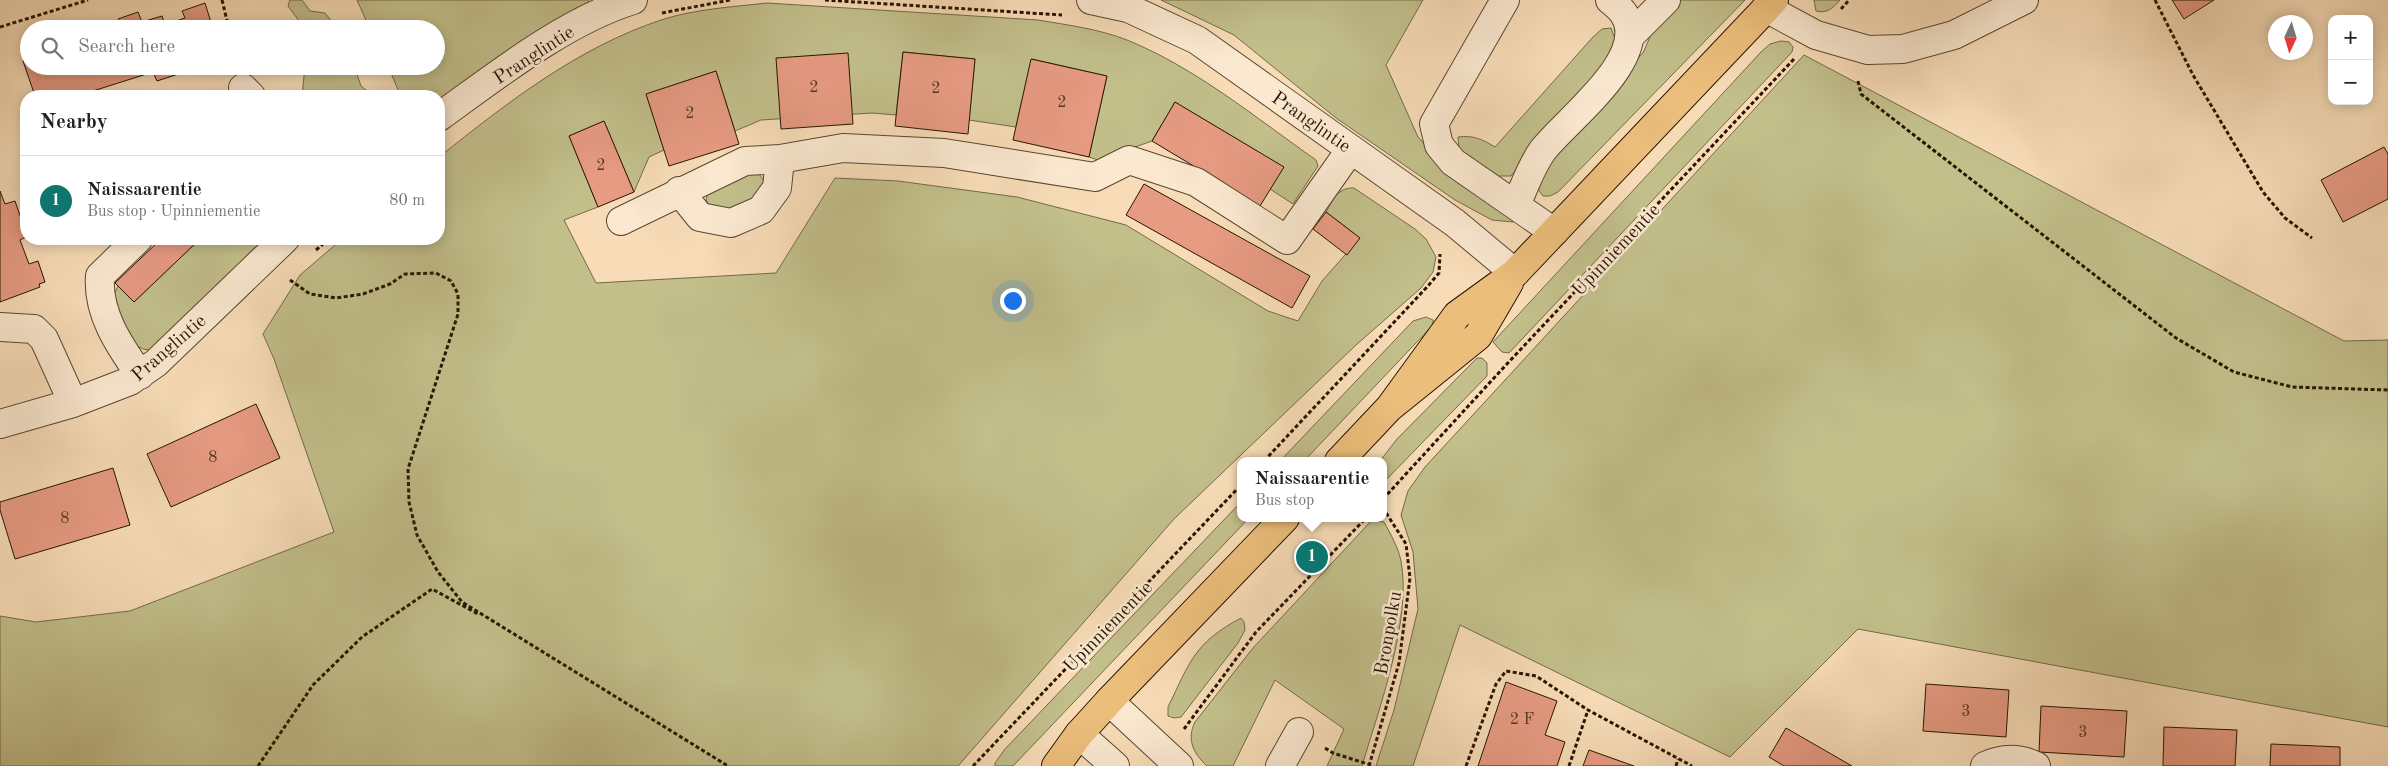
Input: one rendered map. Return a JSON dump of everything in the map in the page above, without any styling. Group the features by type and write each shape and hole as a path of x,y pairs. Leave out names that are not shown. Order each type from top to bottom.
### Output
{"main road":[{"path":"1343,457 1390,407 1457,315 1515,273 1770,4"},
{"path":"1056,766 1079,734 1109,701 1281,522"},
{"path":"1035,766 1079,734"}],"street":[{"name":"Pranglintie","path":"1091,0 1128,8 1197,40 1455,223 1515,273"},
{"path":"1505,0 1434,124 1439,145 1453,162 1554,232"},
{"path":"1610,0 1625,14 1630,36"},
{"path":"1516,205 1542,151 1616,70 1621,63 1630,36 1666,0"},
{"path":"1770,4 1816,35 1868,50 1903,49 1954,35 2024,0"},
{"name":"Pranglintie","path":"445,113 516,63 574,26 623,1"},
{"path":"621,221 679,191 745,161 780,159 844,148 935,153 1095,176 1129,160 1196,182 1287,240 1351,149"},
{"path":"679,191 700,217 731,223 761,210 777,188 780,159"},
{"path":"132,245 100,276 99,288 105,313 116,341 140,374"},
{"name":"Pranglintie","path":"0,424 104,392 140,374 175,345 279,245"},
{"path":"0,327 34,329 44,339 73,403"},
{"path":"1109,701 1172,760"},
{"path":"1280,766 1299,732"},
{"path":"1079,734 1115,766"},
{"path":"1985,766 2001,758 2030,763 2036,766"}],"path":[{"path":"23,20 88,0"},
{"path":"222,0 227,20"},
{"path":"825,0 1066,15"},
{"name":"Upinniementie","path":"1387,495 1512,358 1849,0"},
{"path":"2155,0 2194,75 2263,192 2285,218 2312,238"},
{"path":"0,27 20,21"},
{"path":"1848,44 1861,94 2176,338 2234,372 2292,387 2388,390"},
{"path":"1268,457 1439,273 1440,254 1436,247"},
{"path":"285,276 310,294 336,298 363,294 390,284 405,274 436,273 451,281 458,294 458,314 408,469 409,502 417,535 438,572 462,602 728,766"},
{"name":"Upinniementie","path":"973,766 1237,489"},
{"name":"Bronpolku","path":"1371,765 1399,663 1410,578 1406,544 1387,514"},
{"path":"1172,760 1256,632 1362,522"},
{"path":"258,766 314,685 362,637 432,589 513,633"},
{"path":"1466,766 1496,684 1506,671 1536,676 1588,710 1692,766"},
{"path":"1569,766 1588,710"},
{"path":"1333,753 1371,765"},
{"path":"1676,766 1678,759"},
{"path":"976,762 980,766"}],"shaded area":[{"path":"290,0 302,0 310,11 325,13 331,20 298,20 288,6"},
{"path":"357,0 588,0 590,4 445,99 445,90 398,90 392,75 445,75 445,20 366,20"},
{"path":"1161,0 1423,0 1386,65 1418,137 1445,166 1512,217 1513,222 1492,220 1455,200 1336,118 1234,35"},
{"path":"1680,0 1745,0 1558,192 1550,196 1543,196 1539,191 1539,183 1551,150 1643,53 1656,23"},
{"path":"1814,0 1840,0 1830,10 1820,12 1816,11"},
{"path":"767,3 1038,20 1106,33 1152,51 1201,79 1316,160 1318,166 1293,204 1270,189 1283,167 1175,102 1152,141 1098,160 1089,157 1107,76 1032,59 1016,127 969,120 975,59 903,52 896,115 872,113 761,120 735,131 716,71 646,94 664,150 649,157 634,192 604,121 569,136 598,207 564,220 596,283 776,273 835,178 898,181 1017,197 1126,225 1268,311 1298,321 1322,281 1360,238 1326,212 1340,192 1348,188 1354,188 1415,229 1426,239 1436,257 1433,272 1421,288 1356,345 1174,519 958,766 0,766 0,616 36,622 130,611 334,532 274,359 263,334 300,275 335,245 445,245 445,152 517,97 572,61 600,46 630,32 674,16 727,7"},
{"path":"1611,28 1615,39 1613,54 1511,176 1490,176 1459,150 1458,137 1477,138 1495,147 1593,37 1602,29"},
{"path":"1781,41 1789,42 1793,47 1792,52 1509,353 1502,352 1493,342 1761,52 1770,44"},
{"path":"1804,55 2344,341 2388,340 2388,727 1858,629 1730,757 1460,625 1413,766 1376,766 1394,710 1418,609 1413,552 1401,515 1408,491 1425,467"},
{"path":"304,75 357,75 361,86 366,90 303,90"},
{"path":"754,171 764,182 763,197 737,213 709,206 706,199 708,193"},
{"path":"194,245 264,245 150,350 142,349 130,339 111,301 118,286 134,302"},
{"path":"1426,317 1433,320 1433,325 1308,457 1284,457 1413,321"},
{"path":"1477,358 1482,358 1487,363 1487,376 1387,479 1387,457 1383,457 1397,439"},
{"path":"1237,506 1237,522 1245,522 1013,766 995,766 995,763 1005,749"},
{"path":"1370,522 1384,522 1394,541 1401,561 1403,584 1402,610 1392,664 1362,766 1327,766 1344,729 1275,680 1233,766 1207,766 1198,757 1191,741 1195,722 1253,648"},
{"path":"1241,618 1244,622 1245,630 1238,643 1181,717 1174,718 1168,716 1168,707 1195,655 1213,636"}],"building":[{"path":"2172,0 2214,0 2184,19"},
{"path":"205,3 210,20 179,20 185,18 182,11"},
{"path":"138,12 141,20 118,20 118,19"},
{"path":"162,16 163,20 149,20"},
{"path":"903,52 975,59 968,134 895,126"},
{"path":"848,53 853,124 781,129 776,58"},
{"path":"1031,59 1107,76 1089,157 1013,140"},
{"path":"716,71 739,144 669,166 646,94"},
{"path":"28,75 144,75 96,90 33,90"},
{"path":"154,75 175,75 157,81"},
{"path":"1175,102 1284,167 1260,206 1152,141"},
{"path":"604,121 634,192 598,207 569,136"},
{"path":"2384,147 2388,154 2388,199 2343,222 2321,180"},
{"path":"1144,184 1310,276 1292,308 1126,215"},
{"path":"0,191 5,204 15,201 20,216 20,245 22,245 29,264 38,261 45,282 39,284 40,287 0,302"},
{"path":"1326,212 1360,238 1347,255 1313,229"},
{"path":"155,245 194,245 134,302 115,283"},
{"path":"256,404 280,458 171,507 147,454"},
{"path":"113,468 130,525 15,559 0,510 0,502"},
{"path":"1506,682 1557,701 1545,735 1565,742 1557,766 1478,766"},
{"path":"1926,684 2009,690 2006,737 1923,731"},
{"path":"2041,706 2127,711 2124,757 2039,752"},
{"path":"2164,727 2237,730 2235,766 2163,766"},
{"path":"1786,728 1852,766 1784,766 1769,757"},
{"path":"2271,744 2340,747 2340,766 2270,766"},
{"path":"1589,750 1634,766 1583,766"}],"place":[{"name":"Naissaarentie","path":"1312,557"}]}
